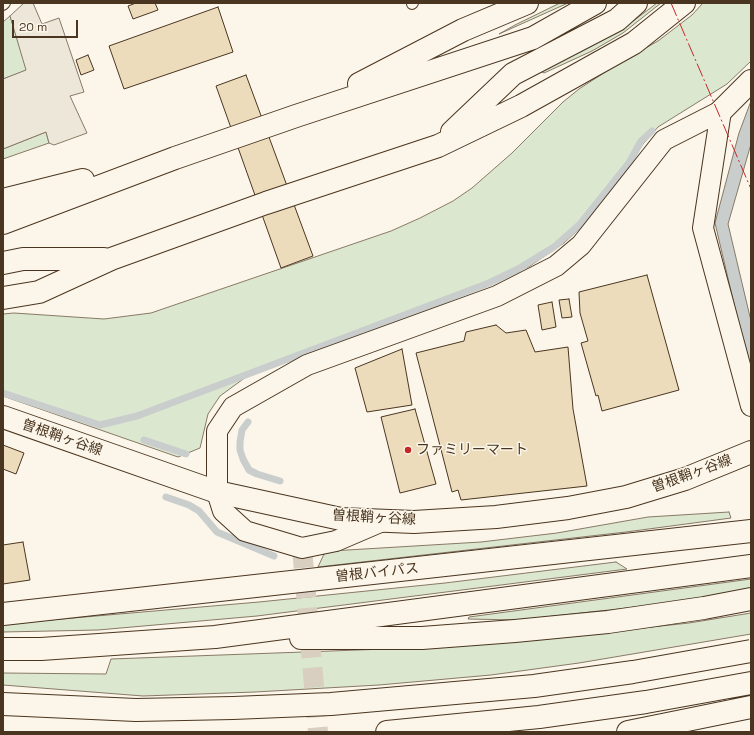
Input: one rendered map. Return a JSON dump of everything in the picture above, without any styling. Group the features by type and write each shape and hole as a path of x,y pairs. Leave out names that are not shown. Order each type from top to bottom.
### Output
{"main road":[{"path":"296,116 463,30 527,3"},
{"path":"3,223 175,158 296,116 533,38 595,3"},
{"path":"438,146 513,74 617,20 636,3"},
{"path":"3,298 39,292 111,259 266,203 438,146 521,106 634,43 684,3"},
{"path":"721,111 751,81"},
{"path":"3,200 175,158"},
{"path":"3,263 23,259 111,259"},
{"name":"曽根鞘ヶ谷線","path":"3,417 217,492 341,519 414,522 496,517 575,506 626,497 685,479 751,452"},
{"name":"曽根バイパス","path":"3,614 751,531"},
{"path":"3,649 41,649 215,637 751,566"},
{"path":"215,637 422,638 507,632 608,622 704,608 751,599"},
{"path":"3,704 136,710 331,704 534,686 633,672 751,651"},
{"path":"387,732 547,716 646,702 751,683"},
{"path":"628,732 751,707"}],"street":[{"path":"721,111 703,228 751,406"},
{"path":"385,520 336,541 302,548 244,531 223,511 217,492 217,431 233,407 307,365 497,296 556,266 581,245 664,140 721,111"}],"green space":[{"path":"560,3 568,3 499,34 515,25"},
{"path":"657,3 661,3 623,33 592,51 544,73 542,72 546,68 620,31"},
{"path":"703,3 751,3 751,61 727,84 658,127 643,144 620,181 581,227 564,243 530,266 428,310 246,377 220,396 208,414 200,448 178,457 3,396 3,314 14,313 104,319 151,313 391,231 453,201 472,188 512,153 563,102 579,89 619,63 658,41 692,15"},
{"path":"10,16 27,70 3,79 3,22"},
{"path":"46,132 49,143 3,159 3,149"},
{"path":"729,512 731,518 626,532 318,567 324,554 331,551 481,542 557,533 648,517"},
{"path":"616,562 627,569 257,616 98,630 3,632 3,624 259,602 445,583"},
{"path":"751,579 751,592 663,604 518,620 468,619 469,617"},
{"path":"751,613 751,634 579,663 491,675 379,685 255,692 143,696 3,685 3,673 106,674 111,659 413,648 531,640 689,623"}],"shaded area":[{"path":"24,3 33,3 42,24 59,18 84,92 70,96 87,133 54,145 49,143 46,132 3,149 3,79 26,70 10,16"},
{"path":"751,101 751,144 728,224 751,321 751,376 715,223 739,133"}],"building":[{"path":"136,3 155,3 158,10 133,19 128,6"},
{"path":"218,7 233,52 124,89 109,46"},
{"path":"88,55 94,70 81,75 76,60"},
{"path":"246,75 313,256 281,268 216,86"},
{"path":"647,275 679,390 602,411 598,395 596,396 581,343 588,341 580,313 579,292"},
{"path":"569,299 572,317 562,318 559,300"},
{"path":"552,302 556,327 542,330 538,305"},
{"path":"496,325 506,333 526,330 535,352 568,347 573,409 587,486 461,500 458,490 452,492 416,353 464,341 466,332"},
{"path":"402,349 412,405 367,412 355,368"},
{"name":"ファミリーマート","path":"415,409 436,484 400,493 381,417"},
{"path":"3,445 24,453 16,474 3,469"},
{"path":"23,542 30,580 3,584 3,545"}],"waterway":[{"path":"3,393 100,425 137,416 489,283 518,269 554,247 580,224 629,163 641,141 652,131"},
{"path":"248,422 242,430 240,442 240,450 243,459 249,470 280,481"},
{"path":"144,440 186,454"},
{"path":"166,497 189,505 199,511 217,532 274,556"}],"tunnel":[{"path":"302,548 318,732"}],"power":[{"path":"671,3 751,189"}],"place":[{"name":"ファミリーマート","path":"408,450"}]}
